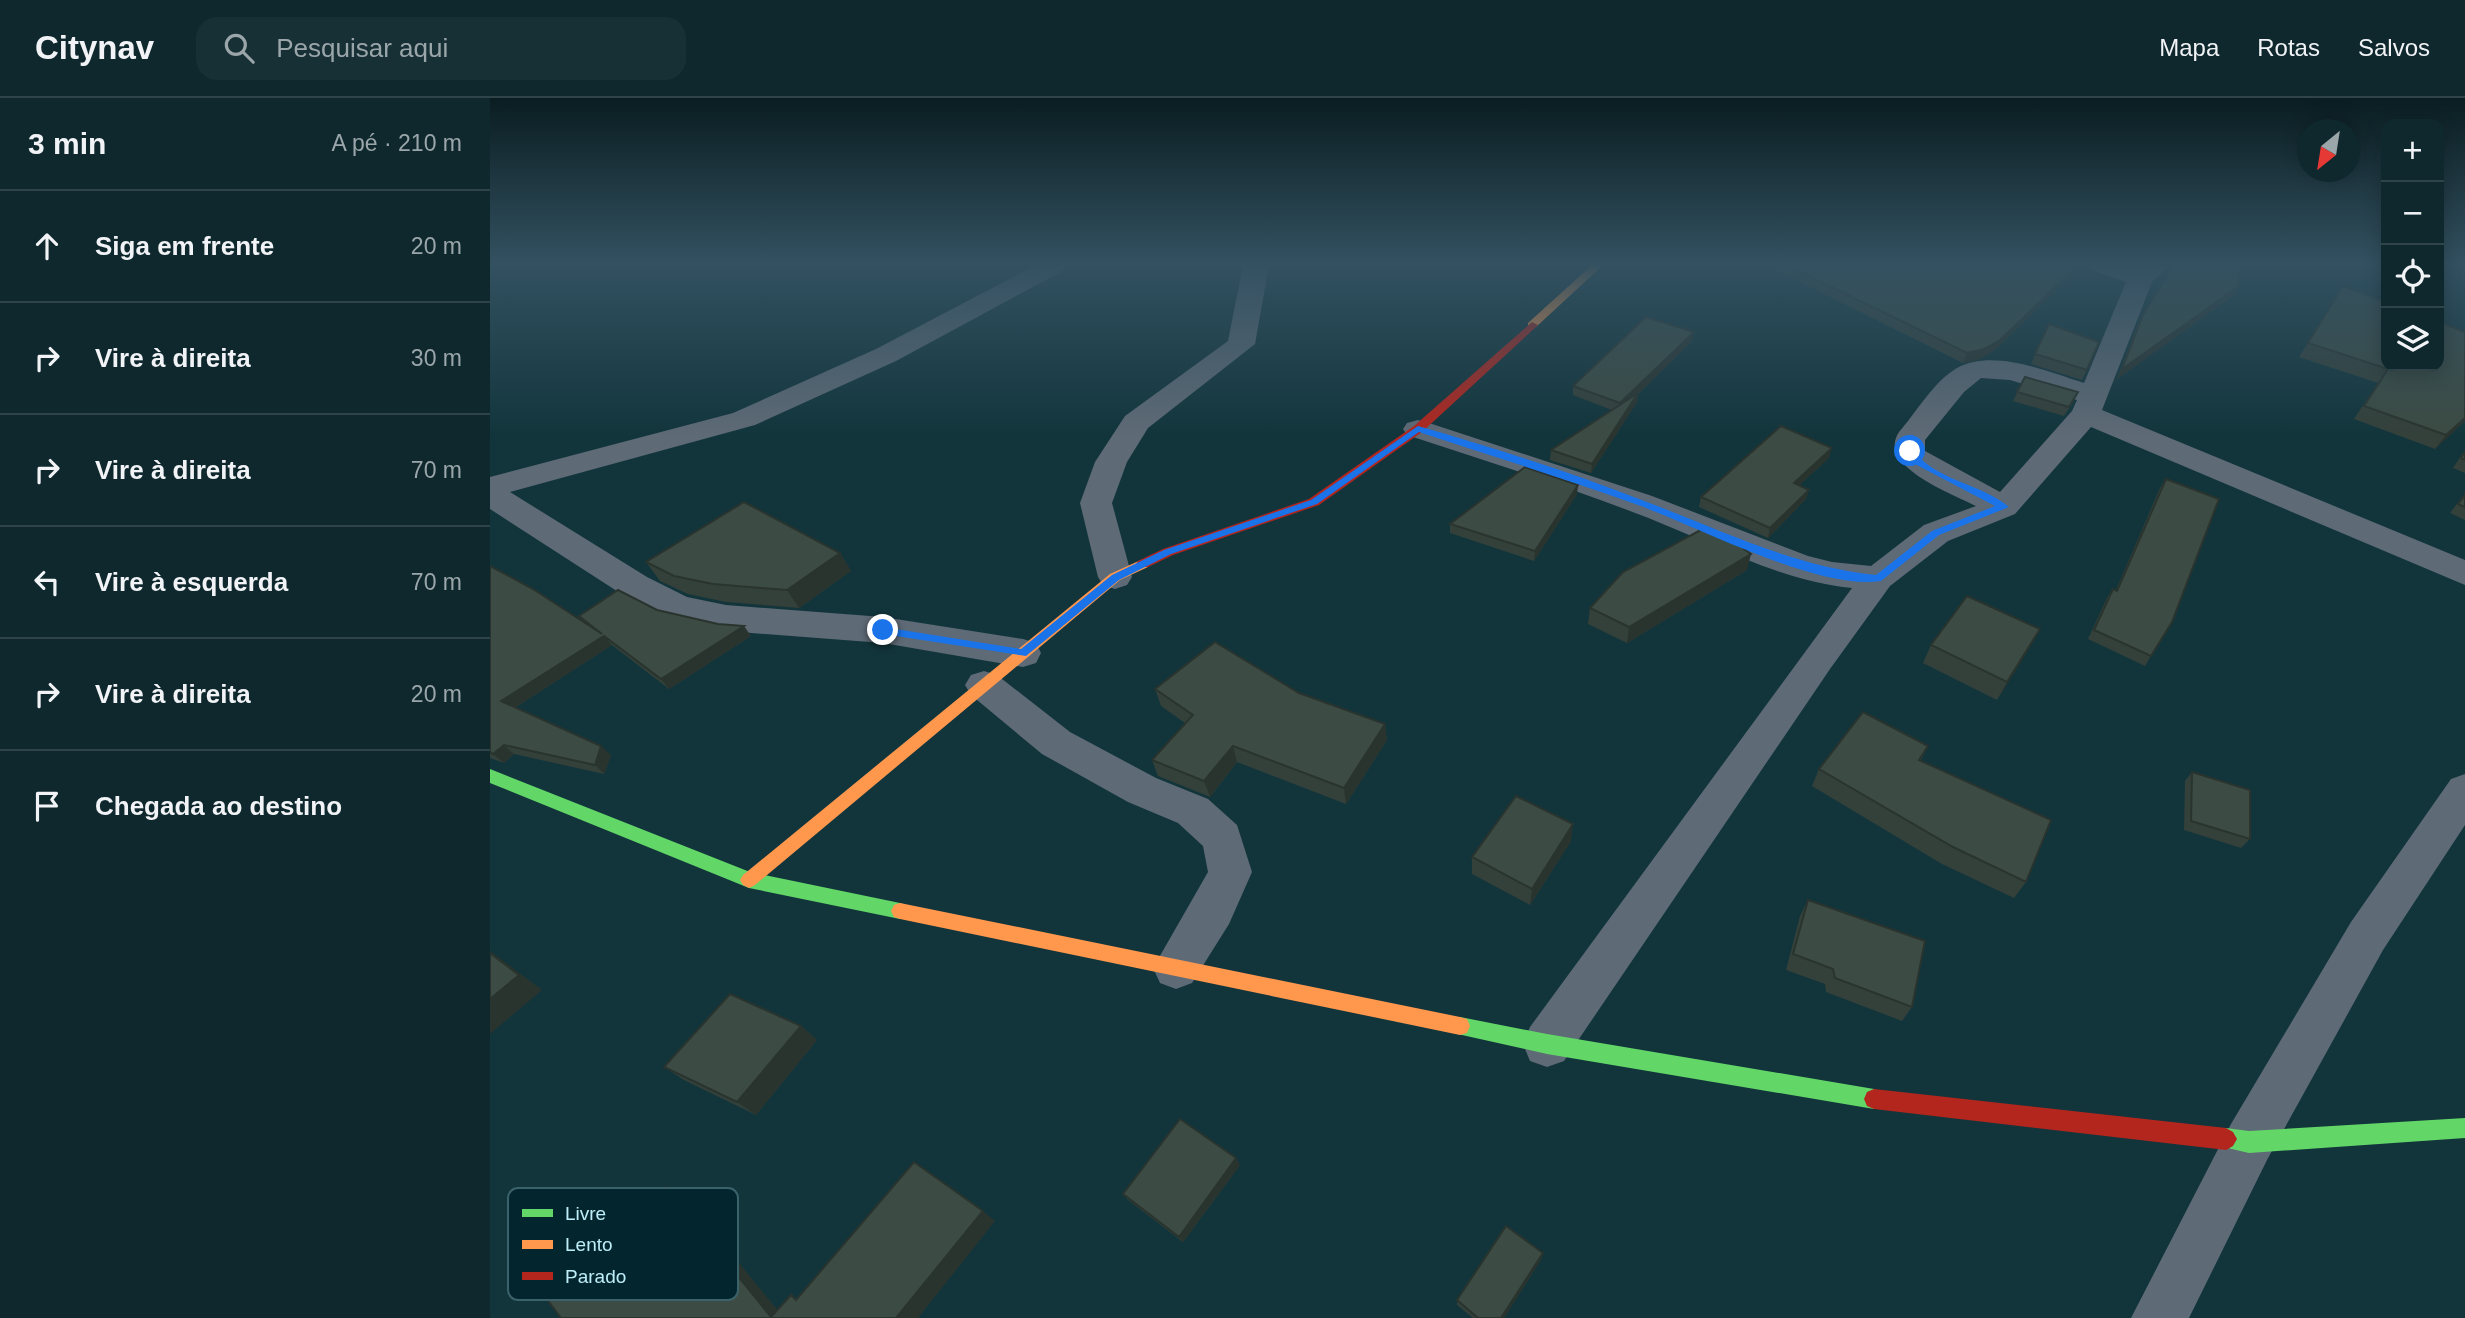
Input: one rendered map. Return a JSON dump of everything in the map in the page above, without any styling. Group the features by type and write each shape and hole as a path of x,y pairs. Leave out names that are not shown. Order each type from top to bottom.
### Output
{"street":[{"path":"490,487 744,419 886,355 948,322"},
{"path":"1115,578 1096,503 1111,462 1136,422 1241,344 1245,322"},
{"path":"749,880 1115,578 1168,552 1314,502 1418,429 1536,322"},
{"path":"1547,1044 1817,659 1878,578 1936,533 2004,507 2089,405 2126,322"},
{"path":"2004,507 1916,461 1910,451 1910,439 1965,374 1979,368 2004,371 2089,405 2465,573"},
{"path":"1418,429 1641,503 1798,565 1832,574 1878,578"},
{"path":"490,494 635,586 678,608 726,618 883,630 1023,653"},
{"path":"984,685 1056,743 1142,790 1193,811 1222,838 1230,872 1213,910 1176,968"},
{"path":"490,776 749,880 1547,1044 1896,1103 2249,1142 2465,1128"},
{"path":"2159,1318 2249,1142 2367,936 2465,790"}],"building":[{"path":"1641,322 1662,322 1694,332 1620,403 1573,386"},
{"path":"1903,322 2019,322 2000,340 1984,349 1967,353"},
{"path":"2140,322 2188,322 2122,369"},
{"path":"2321,322 2381,322 2381,367 2308,343"},
{"path":"2049,324 2099,342 2087,370 2035,354"},
{"path":"2444,324 2465,332 2465,418 2446,435 2364,406 2387,371 2444,371"},
{"path":"2025,377 2078,392 2069,407 2017,392"},
{"path":"1638,393 1592,464 1551,450"},
{"path":"1781,426 1832,448 1794,483 1809,490 1770,528 1701,497"},
{"path":"1525,467 1578,485 1535,551 1450,524"},
{"path":"2166,479 2219,499 2172,622 2151,656 2094,630 2113,589 2117,591"},
{"path":"2465,495 2465,507 2458,504"},
{"path":"744,502 840,553 787,590 713,584 674,576 646,562"},
{"path":"1706,527 1748,545 1744,549 1751,554 1629,627 1590,608 1623,572"},
{"path":"490,566 533,589 602,634 579,616 618,590 657,610 718,624 744,626 661,679 604,636 501,701 601,746 595,765 504,745 493,754 490,752"},
{"path":"1967,596 2040,629 2007,682 1931,645"},
{"path":"1215,642 1299,693 1385,724 1344,788 1233,746 1204,781 1152,760 1193,715 1155,689"},
{"path":"1863,712 1928,746 1919,760 2051,820 2026,882 1953,847 1819,769"},
{"path":"2192,772 2250,790 2250,839 2191,821"},
{"path":"1516,796 1573,824 1532,889 1472,857"},
{"path":"1808,900 1925,941 1912,1007 1835,978 1833,969 1793,954"},
{"path":"490,953 519,975 490,999"},
{"path":"730,994 801,1026 737,1102 664,1067"},
{"path":"1180,1119 1236,1158 1179,1237 1123,1194"},
{"path":"914,1162 983,1211 896,1318 561,1318 548,1300 738,1300 738,1276 771,1317 791,1295 796,1300"},
{"path":"1506,1226 1543,1253 1501,1318 1478,1318 1457,1300"}],"traffic: fast":[{"path":"490,776 749,880 900,911"},
{"path":"1460,1026 1547,1044 1874,1099"},
{"path":"2226,1139 2249,1142 2465,1128"}],"traffic: slow":[{"path":"1532,325 1535,322"},
{"path":"749,880 1115,577 1143,564"},
{"path":"900,911 1460,1026"}],"traffic: jam":[{"path":"1143,564 1168,552 1314,502 1418,429 1532,325"},
{"path":"1874,1099 2226,1139"}],"route":[{"path":"883,630 1023,653 1115,578 1168,552 1226,531 1286,514 1314,502 1418,429 1641,503 1798,565 1832,574 1878,578 1936,533 2004,507 1938,475 1916,461 1910,451"}]}
